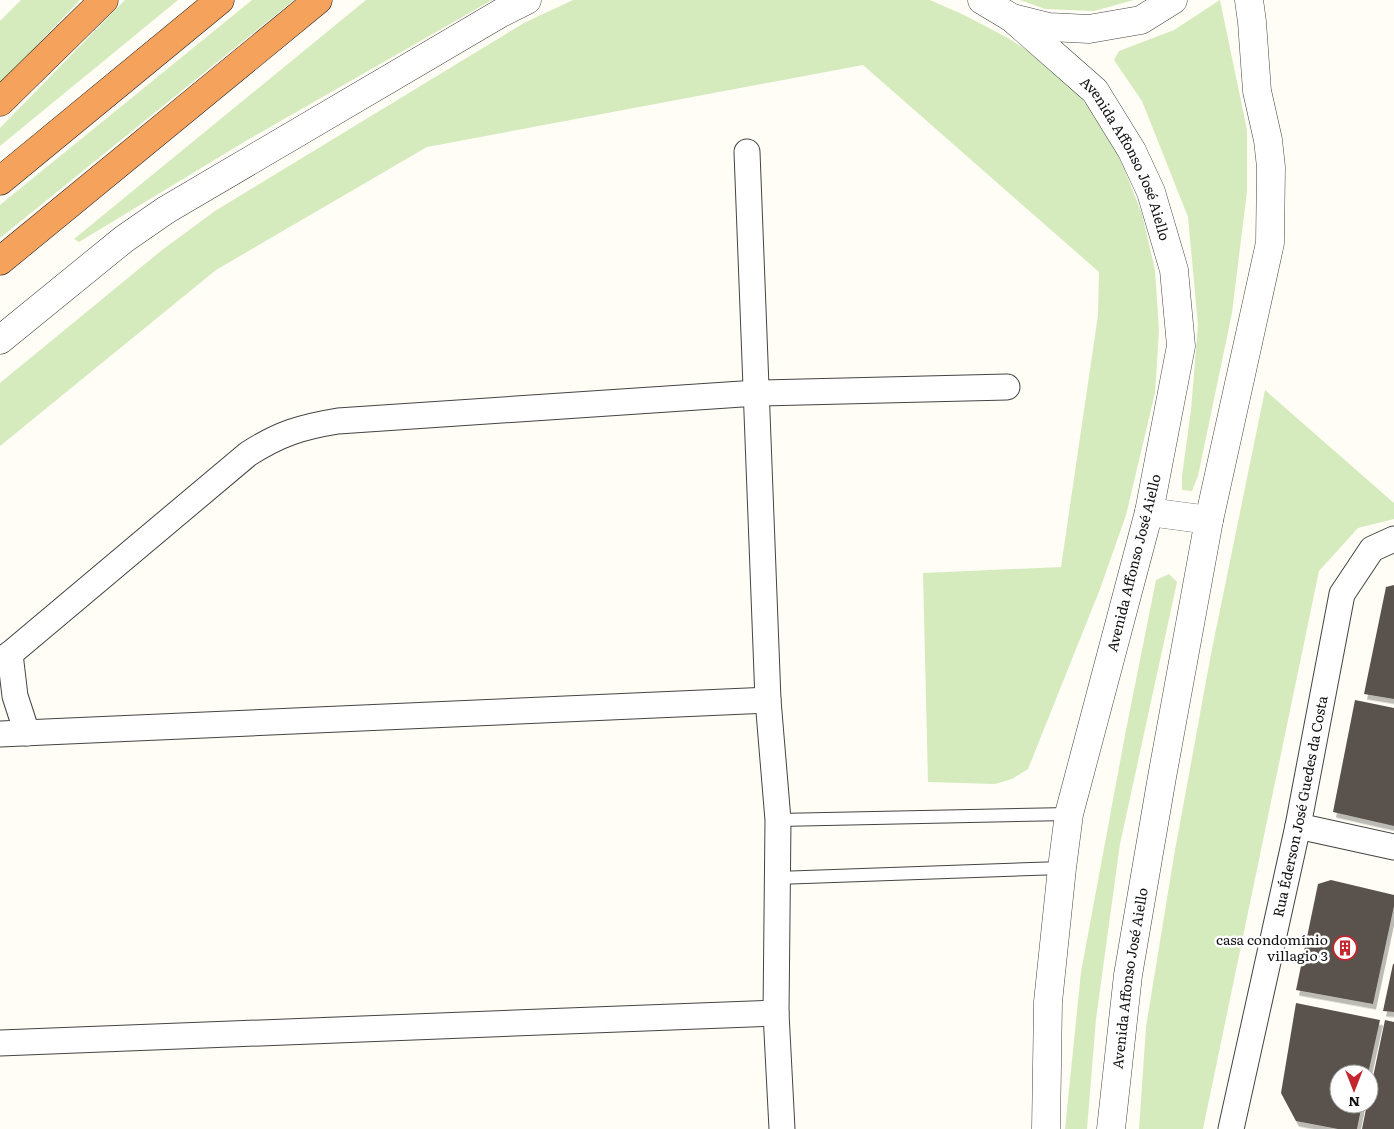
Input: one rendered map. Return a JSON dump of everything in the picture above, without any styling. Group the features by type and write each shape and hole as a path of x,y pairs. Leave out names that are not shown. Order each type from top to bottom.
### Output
{"highway":[{"path":"0,102 104,0"},
{"path":"0,181 220,0"},
{"path":"0,261 318,0"}],"street":[{"path":"0,340 124,239 166,210 501,13 527,0"},
{"path":"982,0 1012,18 1049,27 1089,29 1141,20 1173,0"},
{"name":"Avenida Affonso José Aiello","path":"1111,1129 1128,975 1162,777 1209,520 1270,243 1271,167 1268,140 1257,91 1249,0"},
{"name":"Avenida Affonso José Aiello","path":"1012,18 1095,91 1132,151 1151,192 1174,270 1181,346 1149,512 1069,814 1048,1002 1046,1129"},
{"path":"747,152 768,700 778,820 776,1013 782,1129"},
{"path":"27,733 5,657 248,454 268,441 290,432 338,421 757,393 1007,387"},
{"path":"1149,512 1209,520"},
{"name":"Rua Éderson José Guedes da Costa","path":"1235,1128 1298,826 1342,594 1383,544"},
{"path":"0,734 768,700"},
{"path":"1298,826 1394,847"},
{"path":"0,1043 776,1013"}],"lane":[{"path":"778,820 1069,814"},
{"path":"777,878 1062,868"}],"green space":[{"path":"21,0 80,0 0,84 0,21"},
{"path":"125,0 178,0 0,146 0,128"},
{"path":"252,0 294,0 0,238 0,205"},
{"path":"366,0 492,0 249,139 79,242 74,239"},
{"path":"573,0 930,0 1008,38 1042,60 1072,87 1102,123 1123,166 1142,214 1155,270 1159,331 1155,393 1126,515 1100,589 1028,769 1012,779 995,784 928,782 923,573 1061,567 1098,315 1099,272 863,65 427,147 216,270 0,446 0,383 162,250 215,211 524,23"},
{"path":"1020,0 1134,0 1094,11 1045,9"},
{"path":"1220,0 1247,130 1247,191 1232,313 1198,476 1192,491 1182,490 1198,325 1188,217 1142,101 1114,60 1119,51 1174,30"},
{"path":"1265,390 1394,503 1394,519 1358,528 1319,571 1203,1129 1139,1129 1146,1027 1174,856 1211,654"},
{"path":"1169,574 1177,582 1120,844 1096,1019 1087,1129 1065,1129 1081,972 1126,730 1156,580"}],"building":[{"path":"1394,585 1394,699 1364,694 1386,587"},
{"path":"1355,700 1394,708 1394,826 1333,812"},
{"name":"casa condomínio villagio 3","path":"1331,880 1394,895 1394,906 1373,1004 1296,990 1318,884"},
{"path":"1393,964 1394,1012 1383,1011"},
{"name":"casa condomínio villagio 3","path":"1296,1003 1380,1020 1370,1064 1329,1064 1329,1114 1360,1114 1357,1129 1338,1129 1296,1121 1281,1093"},
{"path":"1385,1020 1394,1022 1394,1129 1362,1129 1365,1114 1379,1114 1379,1064 1376,1064"}],"place":[{"name":"casa condomínio villagio 3","path":"1345,948"}]}
